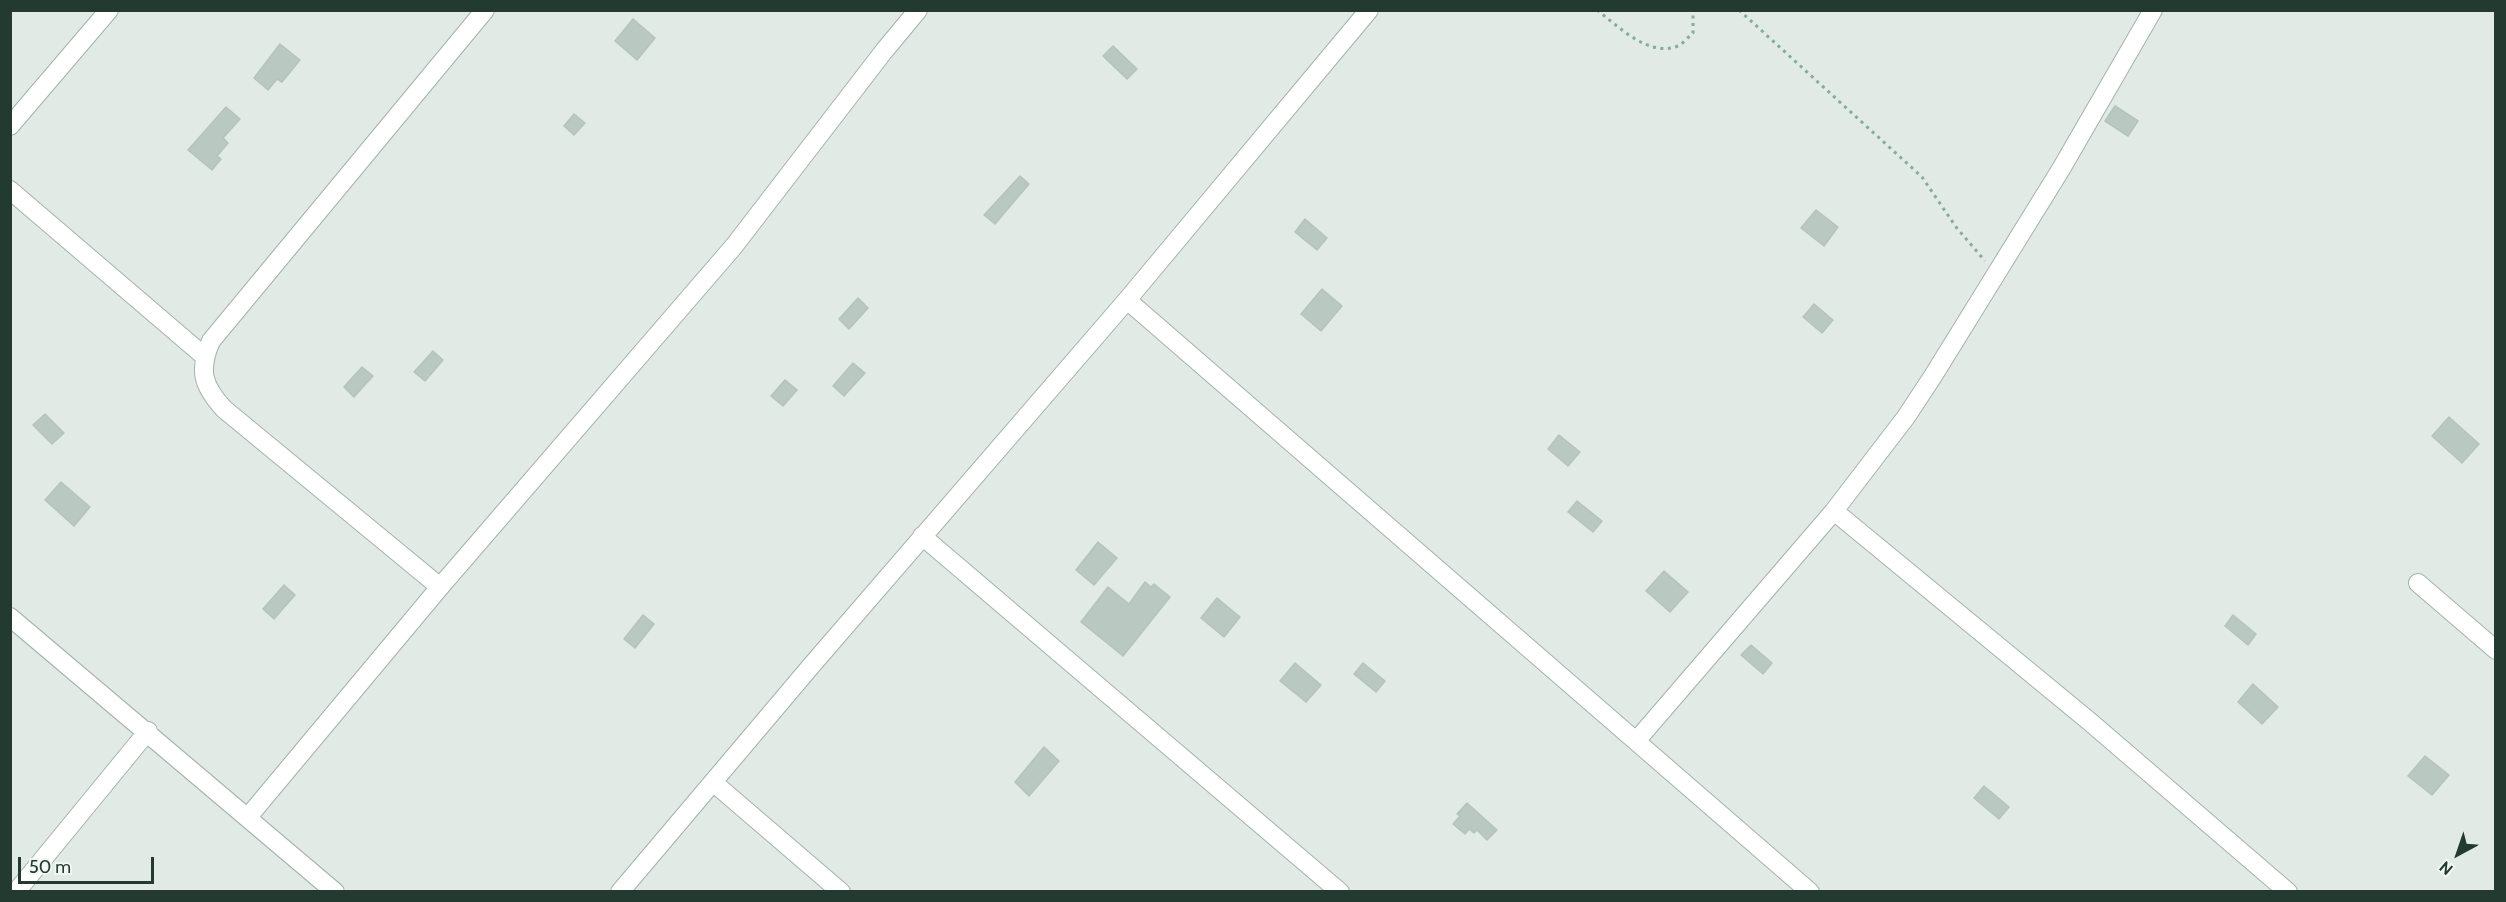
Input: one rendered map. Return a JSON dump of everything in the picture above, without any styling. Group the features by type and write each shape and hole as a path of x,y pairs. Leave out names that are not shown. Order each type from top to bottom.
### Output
{"street":[{"path":"10,126 109,10"},
{"path":"440,587 224,410 209,393 203,371 204,356 211,341 485,10"},
{"path":"248,818 440,587 734,246 918,10"},
{"path":"620,891 922,536 1127,300 1369,10"},
{"path":"1637,740 1834,511 1906,417 2104,98 2153,10"},
{"path":"10,190 204,356"},
{"path":"1127,300 1810,891"},
{"path":"1834,511 2089,721 2288,891"},
{"path":"922,536 1340,891"},
{"path":"2418,583 2496,650"},
{"path":"10,617 335,891"},
{"path":"16,891 148,731"},
{"path":"714,783 842,891"}],"path":[{"path":"1597,10 1634,39 1656,48 1678,46 1693,33 1693,10"},
{"path":"1739,10 1922,177 1956,227 1996,273"}],"building":[{"path":"633,19 655,38 637,60 615,41"},
{"path":"280,44 300,60 282,82 277,79 268,90 254,78"},
{"path":"1113,46 1137,69 1127,79 1103,56"},
{"path":"2115,106 2138,121 2128,136 2105,121"},
{"path":"226,107 240,119 223,138 228,143 217,156 221,159 212,170 188,150"},
{"path":"574,114 585,123 574,135 564,126"},
{"path":"1020,176 1029,184 995,224 984,215"},
{"path":"1816,210 1838,227 1824,246 1801,228"},
{"path":"1305,219 1327,238 1317,250 1295,232"},
{"path":"1322,289 1342,306 1321,331 1301,314"},
{"path":"858,298 868,308 849,329 839,319"},
{"path":"1814,304 1833,320 1822,333 1803,317"},
{"path":"433,351 443,360 425,381 414,372"},
{"path":"853,363 865,373 844,396 833,386"},
{"path":"362,367 373,376 354,397 344,387"},
{"path":"785,380 797,390 783,406 771,396"},
{"path":"45,414 64,433 52,444 33,425"},
{"path":"2449,417 2479,444 2462,463 2432,436"},
{"path":"1559,435 1580,452 1568,466 1548,449"},
{"path":"61,482 90,507 74,526 45,500"},
{"path":"1577,501 1602,521 1593,532 1568,512"},
{"path":"1098,542 1117,558 1094,585 1076,570"},
{"path":"1664,571 1688,592 1670,612 1646,591"},
{"path":"1145,582 1151,587 1154,584 1170,597 1123,656 1081,622 1108,587 1129,604"},
{"path":"284,585 295,595 274,619 263,609"},
{"path":"1217,598 1240,617 1224,637 1201,618"},
{"path":"643,615 654,624 635,648 624,639"},
{"path":"2233,615 2256,634 2248,645 2225,626"},
{"path":"1751,645 1772,663 1763,674 1741,655"},
{"path":"1295,663 1321,685 1306,702 1280,681"},
{"path":"1363,663 1385,681 1376,692 1354,674"},
{"path":"2253,684 2278,707 2262,724 2238,702"},
{"path":"1044,747 1059,761 1029,796 1015,782"},
{"path":"2425,756 2449,775 2432,795 2408,776"},
{"path":"1984,786 2009,807 1999,819 1974,798"},
{"path":"1467,803 1497,830 1487,840 1477,830 1474,833 1469,829 1465,834 1453,824 1460,816 1457,814"}]}
